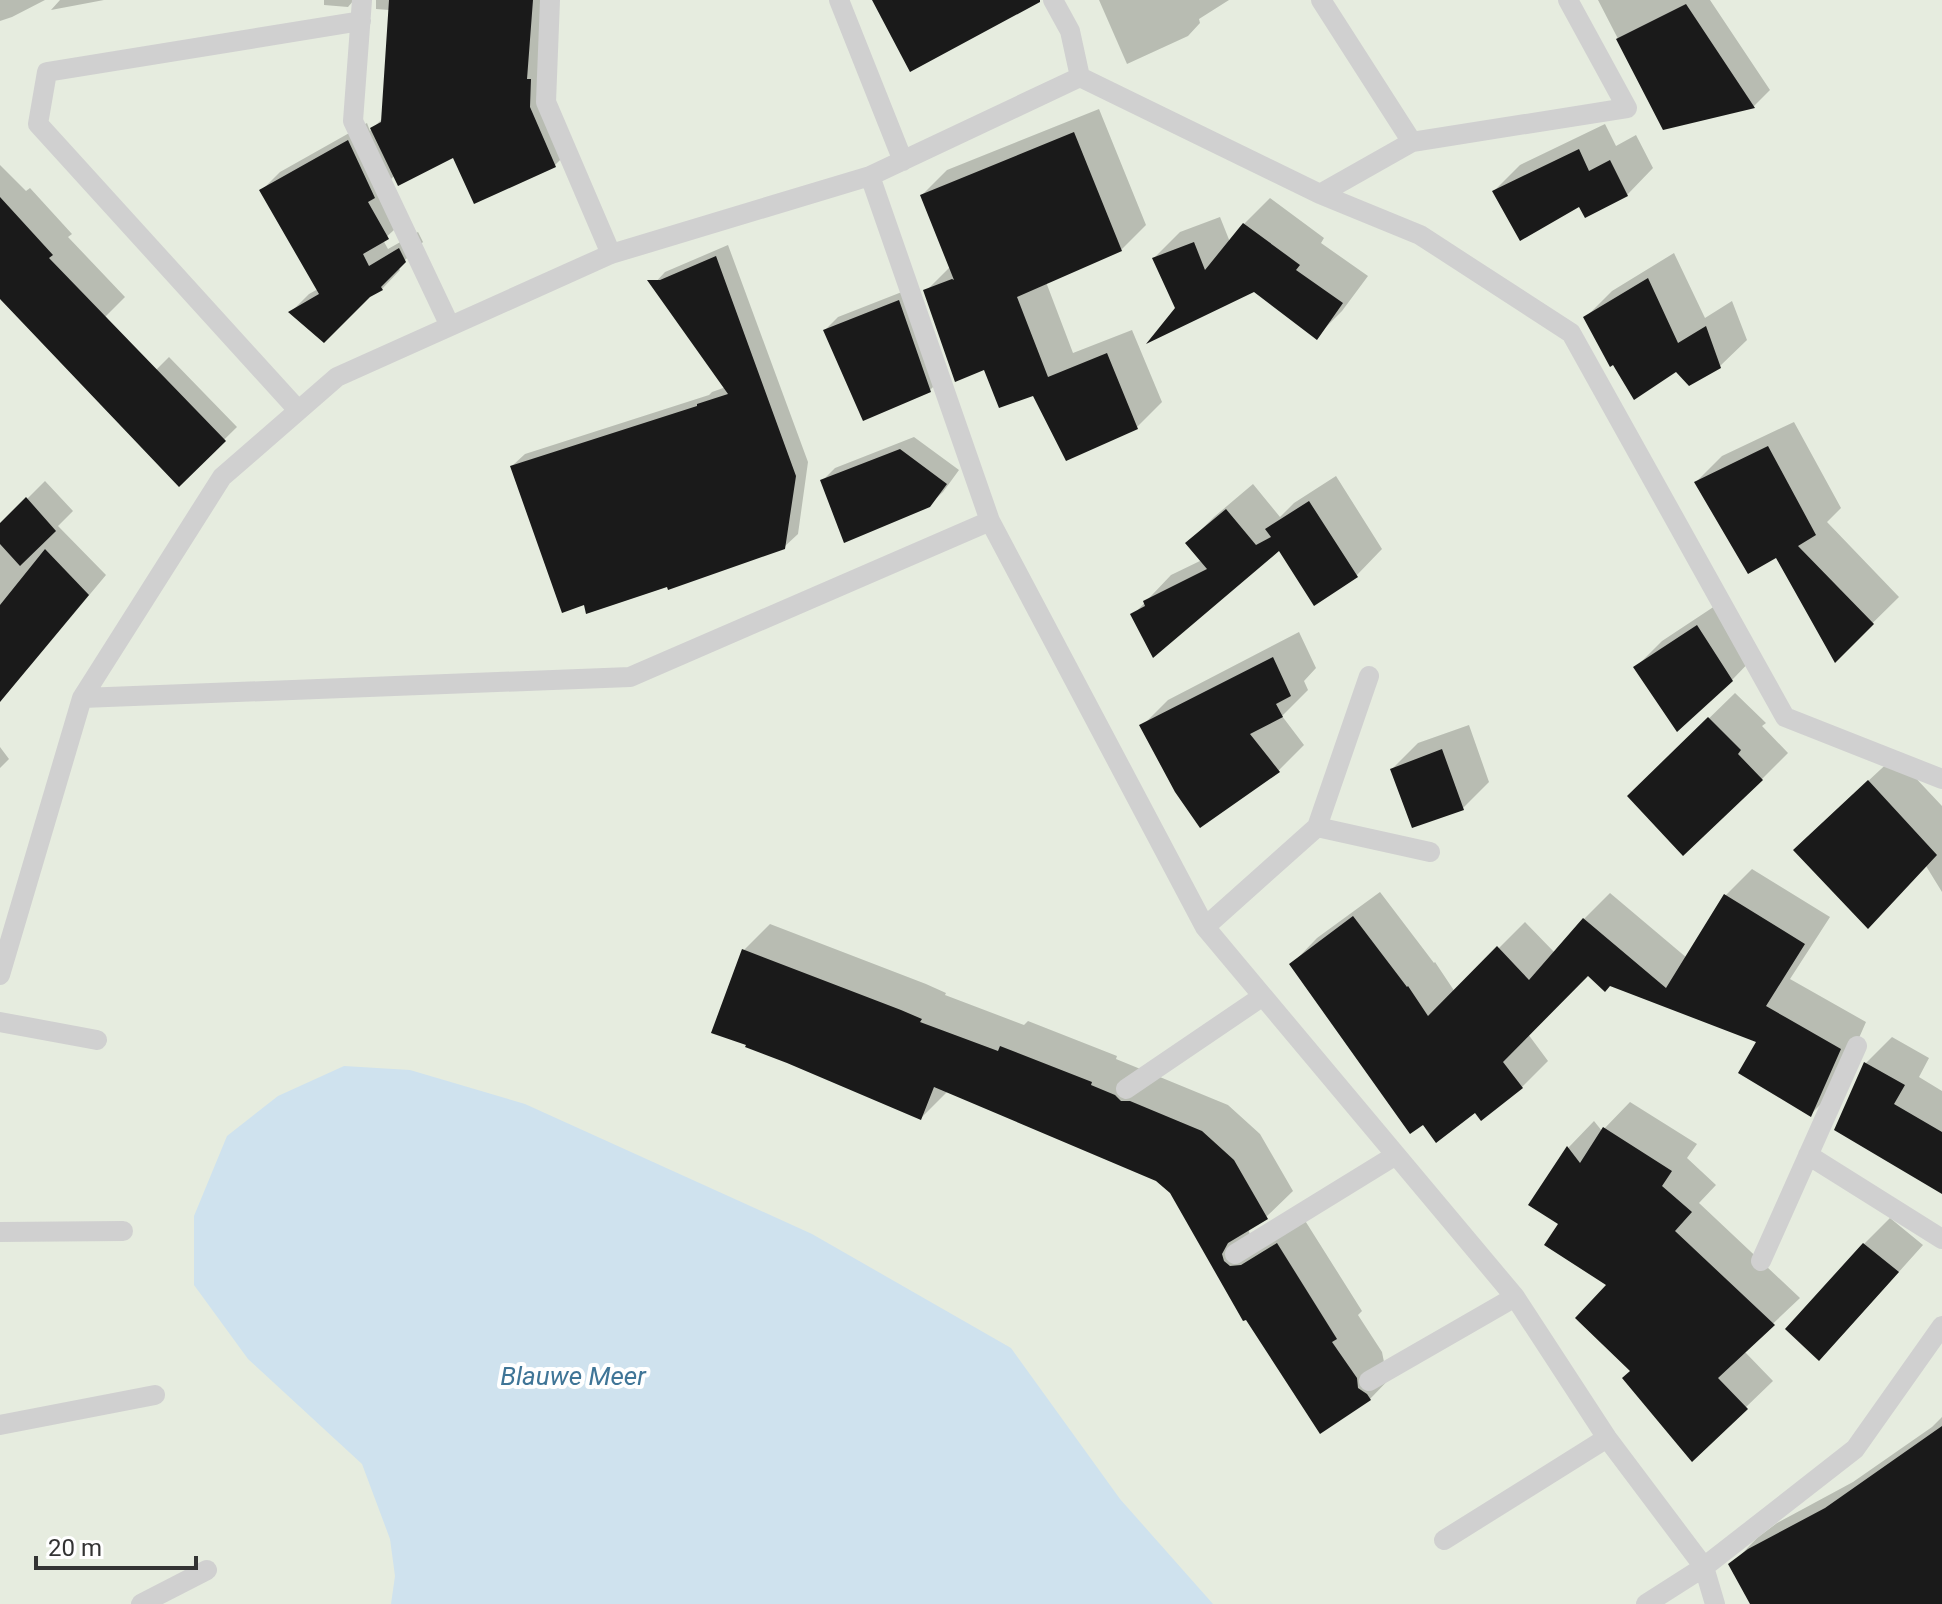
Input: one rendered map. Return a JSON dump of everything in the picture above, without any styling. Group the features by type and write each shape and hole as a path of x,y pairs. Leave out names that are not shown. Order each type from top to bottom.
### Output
{"lane":[{"path":"362,0 353,121 450,326"},
{"path":"550,0 546,102 611,254"},
{"path":"839,0 903,161"},
{"path":"1053,0 1070,31 1080,77"},
{"path":"1321,0 1412,142"},
{"path":"1320,194 1412,142 1627,108 1568,0"},
{"path":"298,410 38,124 47,72 361,21"},
{"path":"0,975 7,928 82,698 222,477 337,377 611,254 870,176 1080,77"},
{"path":"1080,77 1320,194 1420,235 1571,333 1785,717 1942,779"},
{"path":"870,176 990,521 1205,927 1515,1297 1607,1438 1704,1567 1715,1604"},
{"path":"82,698 630,677 990,521"},
{"path":"1205,927 1317,827 1369,676"},
{"path":"1317,827 1430,852"},
{"path":"1126,1089 1263,996"},
{"path":"0,1022 97,1040"},
{"path":"1761,1261 1857,1046"},
{"path":"1235,1254 1396,1155"},
{"path":"1808,1155 1942,1239"},
{"path":"0,1232 123,1231"},
{"path":"1369,1381 1515,1297"},
{"path":"1646,1604 1704,1567 1855,1449 1942,1326"},
{"path":"0,1425 155,1395"},
{"path":"1444,1540 1607,1438"},
{"path":"141,1604 207,1570"}],"shaded area":[{"name":"Blauwe Meer","path":"0,0 1942,0 1942,1604 0,1604"}],"water":[{"name":"Blauwe Meer","path":"344,1066 410,1070 525,1104 812,1234 1011,1348 1120,1499 1213,1604 391,1604 395,1576 390,1539 362,1464 248,1359 194,1285 194,1216 227,1136 278,1096"}],"building":[{"path":"389,0 533,0 527,79 531,79 530,107 556,167 474,204 453,158 398,186 370,128 381,122"},
{"path":"872,0 1040,0 1040,2 910,72"},
{"path":"1686,4 1755,108 1663,130 1616,39"},
{"path":"1074,132 1122,251 1017,297 1048,377 1107,353 1138,429 1066,461 1033,396 999,408 984,370 955,382 923,290 954,280 920,195"},
{"path":"348,140 375,198 368,202 389,239 363,254 369,266 399,248 406,262 381,287 383,290 370,297 324,343 288,312 319,294 259,190"},
{"path":"1579,149 1589,171 1610,160 1628,196 1585,218 1579,207 1520,241 1492,191"},
{"path":"0,197 53,255 49,258 226,441 179,487 0,299"},
{"path":"1243,223 1300,265 1296,270 1343,303 1317,340 1254,292 1146,344 1175,308 1152,258 1194,242 1205,270"},
{"path":"716,256 796,476 785,549 668,590 667,587 586,614 584,605 562,613 510,466 728,394 647,280 660,280"},
{"path":"1648,278 1678,343 1706,326 1721,368 1689,386 1676,372 1634,400 1613,365 1610,367 1583,317"},
{"path":"899,300 931,392 863,421 823,330"},
{"path":"1768,446 1816,535 1798,546 1874,624 1835,663 1776,558 1748,574 1694,482"},
{"path":"900,449 947,484 930,507 844,543 820,480"},
{"path":"26,497 56,531 20,566 0,544 0,523"},
{"path":"1309,501 1358,577 1314,606 1279,551 1153,658 1130,614 1145,606 1143,601 1207,569 1185,543 1226,509 1256,545 1271,537 1265,529"},
{"path":"45,549 89,595 0,702 0,605"},
{"path":"1697,625 1733,681 1677,732 1633,667"},
{"path":"1273,657 1291,696 1276,704 1283,717 1250,734 1280,772 1200,828 1175,792 1139,725"},
{"path":"1708,717 1741,750 1738,754 1763,780 1683,856 1627,796"},
{"path":"1442,749 1464,810 1412,828 1390,769"},
{"path":"1868,780 1937,855 1868,929 1793,850"},
{"path":"1724,894 1805,944 1766,1006 1841,1049 1811,1117 1738,1073 1756,1042 1610,986 1605,992 1588,976 1503,1062 1523,1088 1481,1121 1475,1113 1436,1143 1423,1125 1410,1134 1289,964 1353,916 1428,1016 1497,946 1529,980 1583,918 1666,988"},
{"path":"742,949 901,1010 922,1019 920,1022 998,1051 1000,1046 1092,1082 1091,1085 1115,1095 1121,1101 1130,1101 1202,1131 1234,1160 1268,1219 1228,1243 1222,1254 1224,1261 1230,1266 1241,1265 1277,1243 1337,1339 1332,1342 1357,1378 1358,1388 1371,1400 1320,1434 1246,1320 1243,1321 1170,1193 1156,1181 934,1087 921,1120 711,1033"},
{"path":"1864,1062 1905,1085 1894,1104 1942,1132 1942,1194 1834,1130"},
{"path":"1603,1127 1672,1171 1662,1186 1692,1212 1675,1231 1775,1325 1718,1378 1748,1409 1692,1462 1622,1378 1630,1371 1575,1318 1606,1285 1544,1245 1558,1224 1528,1205 1567,1146 1580,1163"},
{"path":"1863,1243 1899,1272 1819,1361 1785,1329"},
{"path":"1942,1426 1942,1604 1750,1604 1728,1564 1748,1549 1825,1508"}]}
